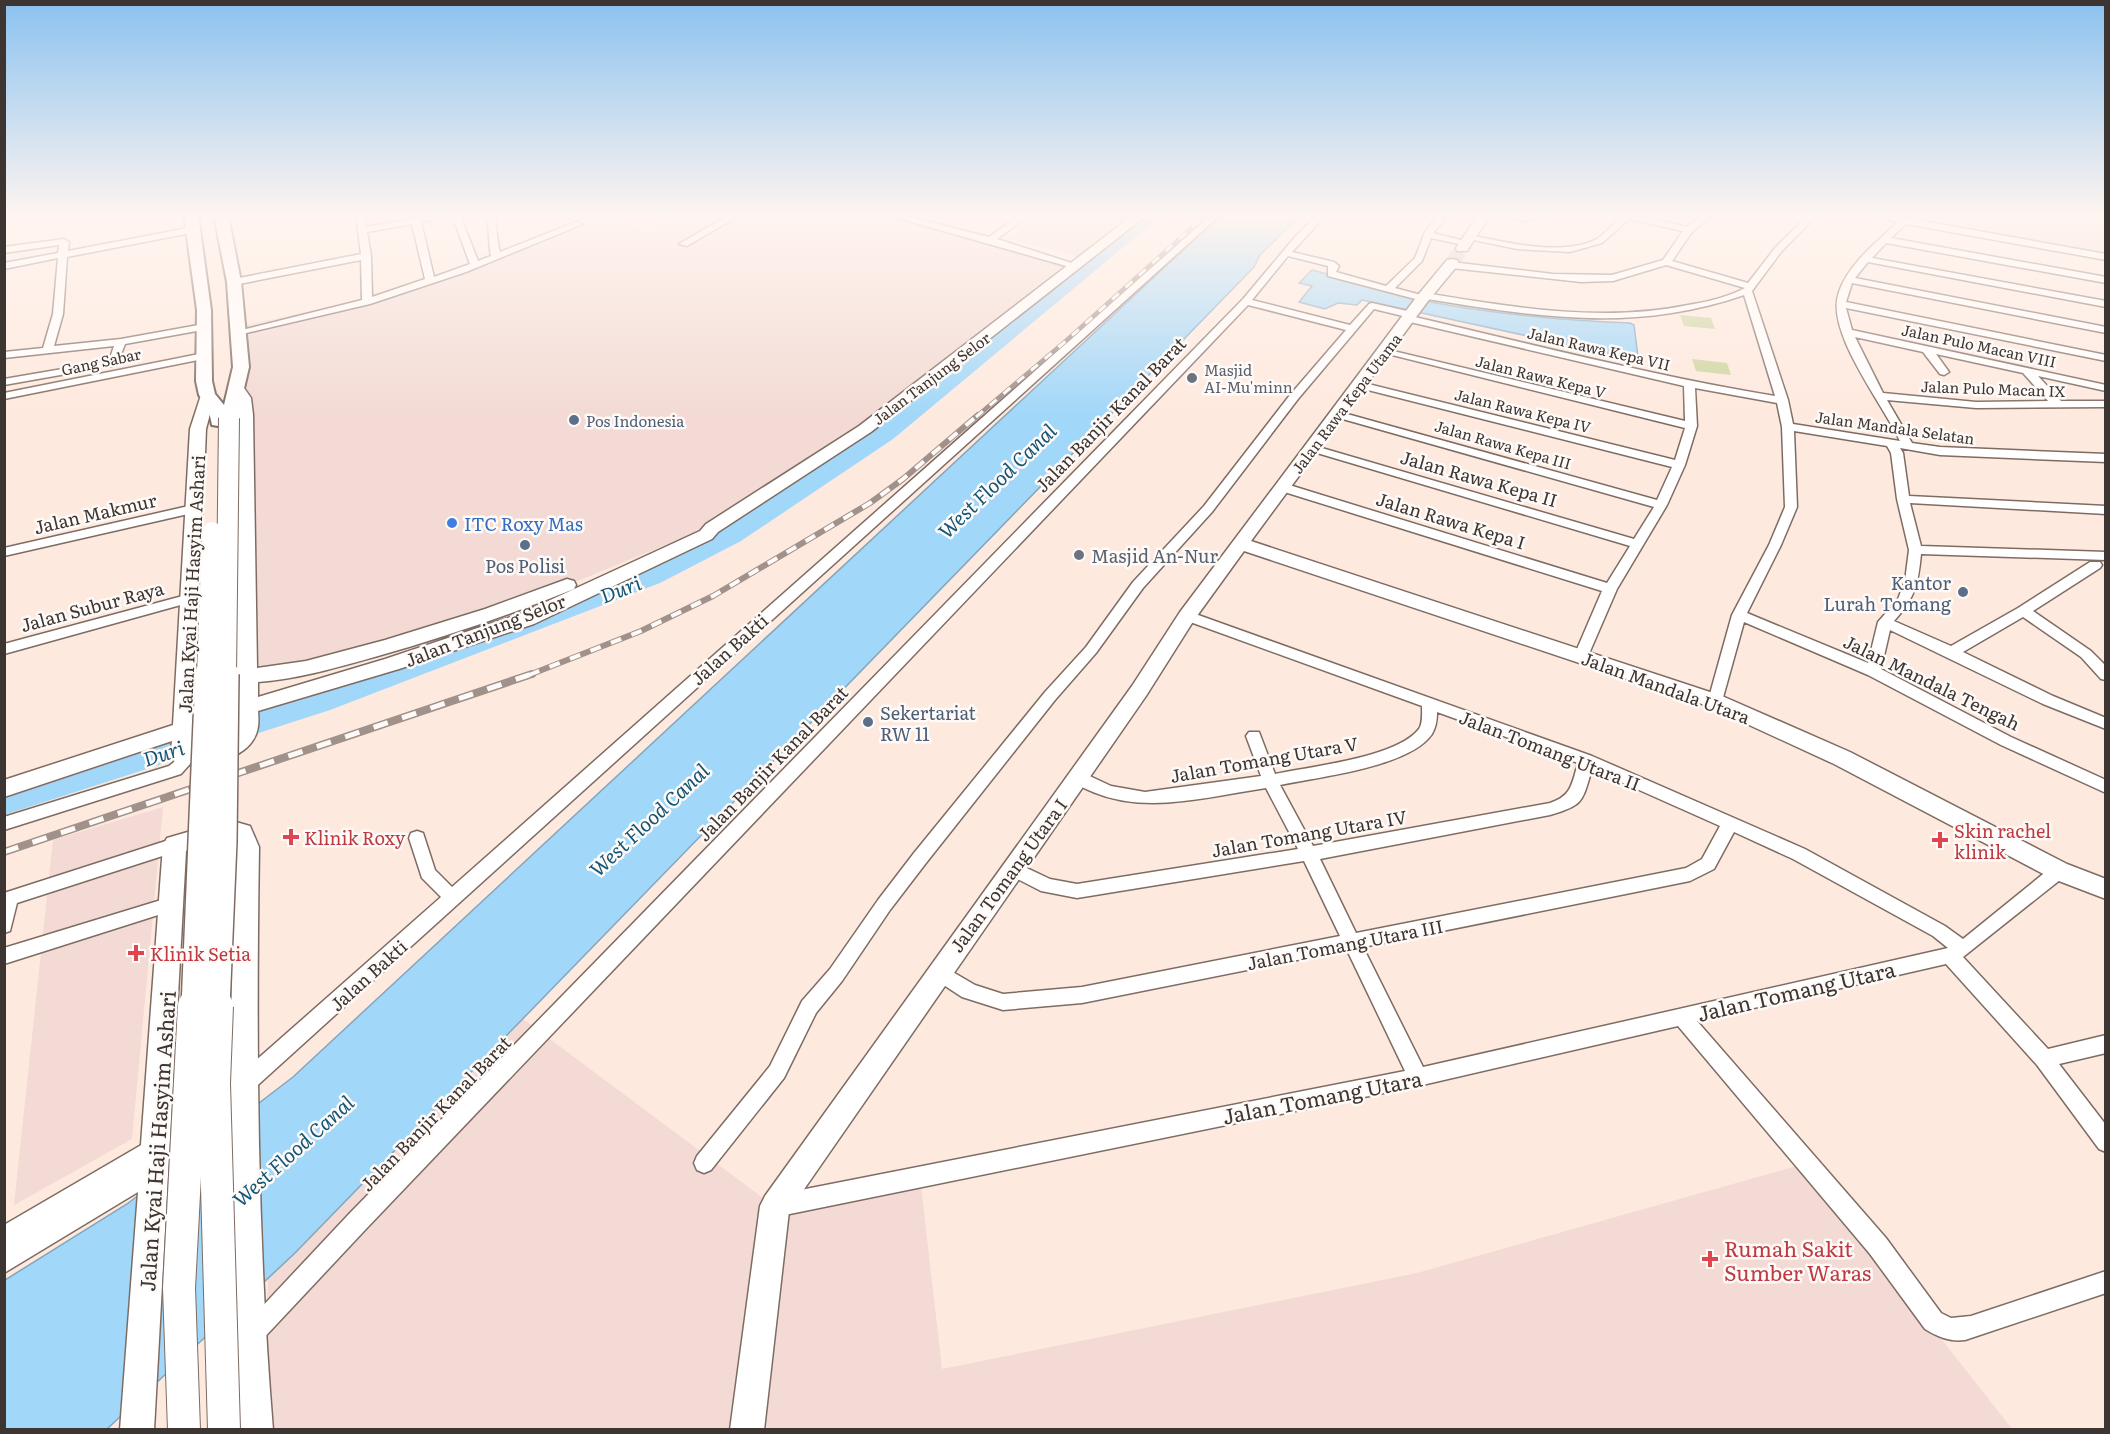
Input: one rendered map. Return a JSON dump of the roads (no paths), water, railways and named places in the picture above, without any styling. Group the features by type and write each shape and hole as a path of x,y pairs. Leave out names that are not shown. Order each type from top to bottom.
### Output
{"main road":[{"name":"Jalan Kyai Haji Hasyim Ashari","path":"199,282 204,327 207,395 224,420 225,819 214,1083 224,1430"},
{"name":"Jalan Kyai Haji Hasyim Ashari","path":"184,1430 179,1288 224,420 237,388 241,367 234,282"}],"street":[{"path":"48,348 58,314 60,282"},
{"path":"367,282 367,302"},
{"path":"238,334 367,302 425,282"},
{"name":"Jalan Tanjung Selor","path":"248,670 301,669 469,623 519,605 683,537 712,528 865,429 1055,282"},
{"name":"Jalan Bakti","path":"243,1088 1141,282"},
{"name":"Jalan Banjir Kanal Barat","path":"248,1327 373,1205 1262,282"},
{"path":"1359,282 1424,298 1521,311 1608,315 1690,309 1724,301 1748,289 1753,282"},
{"path":"1387,290 1397,282"},
{"name":"Jalan Rawa Kepa Utama","path":"1241,544 1437,282"},
{"path":"1726,282 1748,289"},
{"path":"1849,282 1841,304 1847,332 1880,396 1904,434 1908,447"},
{"path":"1860,282 2106,330"},
{"path":"1988,282 2106,304"},
{"path":"1715,700 1739,615 1775,545 1791,507 1788,427 1748,289"},
{"path":"705,1162 777,1072 809,1007 837,975 852,950 913,867 1050,696 1091,650 1138,585 1208,508 1294,397 1352,328 1246,301"},
{"path":"1841,304 2106,358"},
{"name":"Jalan Rawa Kepa VII","path":"1352,328 1372,306 1690,384 1782,400"},
{"path":"4,355 48,348 121,342 204,327"},
{"name":"Jalan Pulo Macan VIII","path":"1847,332 2106,388"},
{"path":"4,382 113,363 121,342"},
{"path":"1927,350 1944,372"},
{"name":"Jalan Rawa Kepa V","path":"1385,352 1691,426"},
{"name":"Gang Sabar","path":"4,396 204,356"},
{"path":"1935,361 1996,364"},
{"path":"2027,371 2059,406"},
{"path":"1581,656 1610,589 1661,505 1679,465 1691,426 1690,384"},
{"name":"Jalan Rawa Kepa IV","path":"1360,385 1679,465"},
{"name":"Jalan Kyai Haji Hasyim Ashari","path":"237,388 243,398 245,415 248,717"},
{"name":"Jalan Kyai Haji Hasyim Ashari","path":"183,739 198,429 207,395"},
{"name":"Jalan Pulo Macan IX","path":"1880,396 1976,405 2106,404"},
{"name":"Jalan Rawa Kepa III","path":"1336,414 1661,505"},
{"name":"Jalan Mandala Selatan","path":"1788,427 1892,445 1970,454 2106,458"},
{"path":"1872,670 1886,622 1904,601 1912,581 1915,550 1903,499 1897,453 1892,445"},
{"name":"Jalan Rawa Kepa II","path":"1311,448 1638,544"},
{"name":"Jalan Rawa Kepa I","path":"1282,487 1610,589"},
{"path":"1903,499 2052,509 2106,510"},
{"name":"Jalan Makmur","path":"4,552 193,509"},
{"name":"Jalan Tanjung Selor","path":"248,717 527,618 706,535 712,528"},
{"name":"Jalan Tomang Utara I","path":"775,1206 1012,868 1079,777 1187,616 1241,544"},
{"name":"Jalan Mandala Utara","path":"1241,544 1715,700 1842,758 2059,871 2106,889"},
{"path":"1915,550 2096,559"},
{"path":"2096,559 2106,577"},
{"path":"1952,652 2023,611 2096,559"},
{"name":"Jalan Subur Raya","path":"4,649 190,598"},
{"path":"189,622 192,633 198,636 215,635 237,626 243,619 247,602"},
{"path":"2023,611 2086,654 2106,675"},
{"name":"Jalan Mandala Tengah","path":"1739,615 1872,670 2006,741 2106,787"},
{"name":"Jalan Tomang Utara II","path":"1187,616 1587,760 1799,854 1939,931 2044,1059 2106,1142"},
{"path":"1886,622 2048,700 2106,724"},
{"path":"187,681 195,669 222,657 242,657 248,670"},
{"name":"Jalan Tomang Utara V","path":"1079,777 1104,791 1134,798 1156,798 1270,781 1385,757 1412,744 1430,724 1431,705"},
{"path":"183,739 190,755 221,752 243,740 248,717"},
{"path":"1254,736 1270,781 1309,854 1418,1077"},
{"path":"4,789 183,739"},
{"path":"4,824 175,770 182,764 183,739"},
{"name":"Jalan Tomang Utara IV","path":"1012,868 1047,886 1077,891 1309,854 1550,809 1569,803 1577,792 1587,760"},
{"name":"Jalan Tomang Utara III","path":"939,972 969,991 1004,1002 1082,995 1690,874 1708,864 1730,824"},
{"path":"4,926 7,899 229,829 242,832 247,847 244,916 243,1088 248,1327 256,1430"},
{"path":"417,838 428,873 453,899"},
{"name":"Jalan Kyai Haji Hasyim Ashari","path":"137,1430 175,845"},
{"name":"Jalan Tomang Utara","path":"775,1206 1418,1077 1956,952 2059,871"},
{"path":"4,956 171,907 196,915 208,912 235,898 246,885"},
{"path":"168,943 181,929 194,920 208,915 233,912 244,916"},
{"path":"1681,1017 1878,1246 1933,1321 1953,1332 2106,1282"},
{"path":"2044,1059 2106,1044"},
{"path":"4,1237 154,1166"},
{"path":"4,1258 154,1166"},
{"path":"4,1267 154,1166"},
{"path":"747,1430 775,1206"}],"water":[{"name":"West Flood Canal","path":"1149,282 1239,282 295,1253 107,1429 5,1430 5,1280 127,1204 293,1077"},
{"path":"1353,282 1398,295 1464,308 1575,320 1630,323 1634,325 1638,357 1629,358 1362,300 1357,305 1338,303 1325,309 1299,302 1312,286 1299,283"}],"waterway":[{"name":"Duri","path":"4,802 318,702 650,576 731,535 884,434 1070,282"}],"railway":[{"path":"976,417 1132,282"},
{"path":"529,675 641,631 713,596 870,503 903,479 978,415"},
{"path":"4,852 532,674"}],"place":[{"name":"Masjid AI-Mu'minn","path":"1192,378"},
{"name":"Pos Indonesia","path":"574,420"},
{"name":"ITC Roxy Mas","path":"452,523"},
{"name":"Pos Polisi","path":"525,545"},
{"name":"Masjid An-Nur","path":"1079,555"},
{"name":"Kantor Lurah Tomang","path":"1963,592"},
{"name":"Sekertariat RW 11","path":"868,722"},
{"name":"Klinik Roxy","path":"291,837"},
{"name":"Skin rachel klinik","path":"1940,840"},
{"name":"Klinik Setia","path":"136,953"},
{"name":"Rumah Sakit Sumber Waras","path":"1710,1259"}]}
